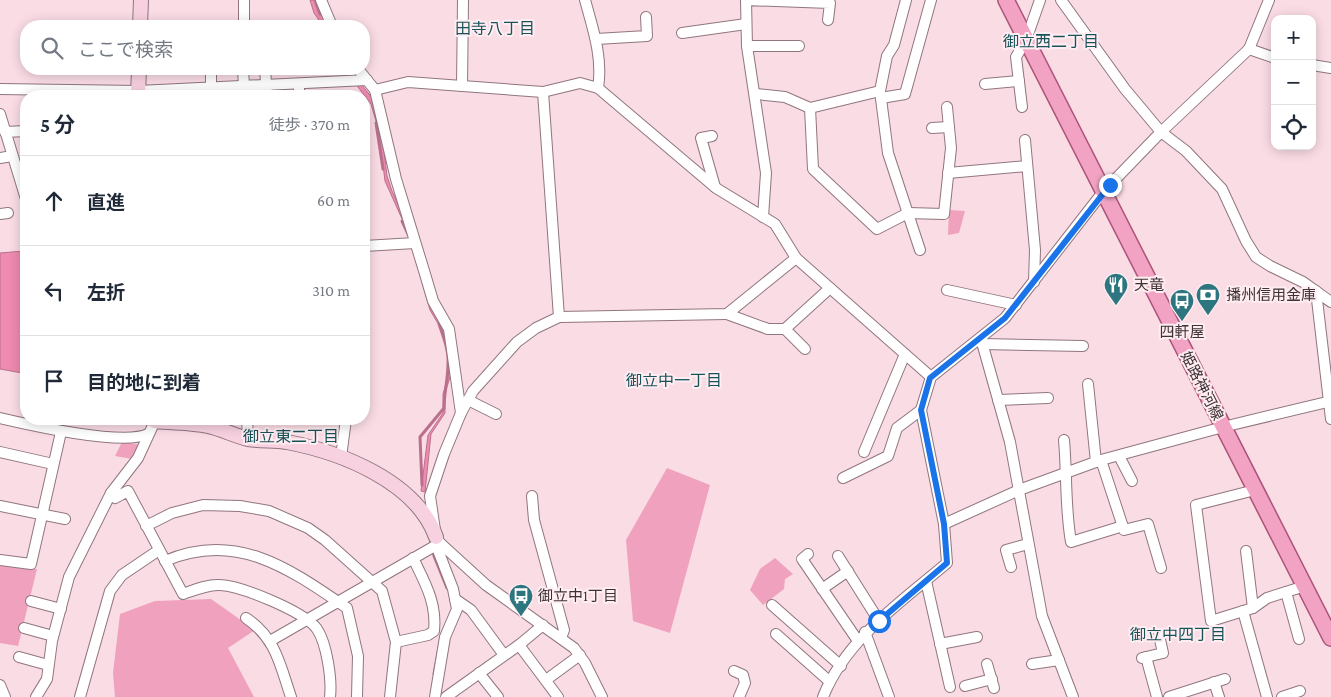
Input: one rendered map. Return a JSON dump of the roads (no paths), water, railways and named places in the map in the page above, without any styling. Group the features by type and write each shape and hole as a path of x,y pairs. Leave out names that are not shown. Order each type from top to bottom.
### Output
{"main road":[{"name":"姫路神河線","path":"1006,0 1331,638"}],"street":[{"path":"140,0 140,20"},
{"path":"244,0 244,20"},
{"path":"321,0 329,20"},
{"path":"462,86 463,0"},
{"path":"585,0 596,39 601,72 598,88"},
{"path":"764,217 766,173 754,99 756,94 747,46 746,0 830,3 828,20"},
{"path":"906,0 894,45 887,56 881,94 888,153 920,250"},
{"path":"756,94 785,97 810,108 881,94 905,94 931,0"},
{"path":"1022,107 1016,57 1026,40 1040,0"},
{"path":"1061,0 1161,132 1186,151 1222,189 1246,242 1256,256 1270,266 1303,282 1331,302"},
{"path":"823,697 829,681 865,632 947,563 944,524 921,410 930,378 982,342 1016,305 1103,192 1161,132 1249,49 1270,0"},
{"path":"596,39 647,36 646,17"},
{"path":"682,33 746,24"},
{"path":"747,46 799,46"},
{"path":"1249,49 1271,57"},
{"path":"1316,66 1331,68"},
{"path":"138,90 139,75"},
{"path":"211,75 212,88"},
{"path":"243,75 244,86"},
{"path":"266,75 267,90"},
{"path":"363,75 376,90 412,244 433,301 449,330 461,413"},
{"path":"187,90 367,80"},
{"path":"985,84 1019,81"},
{"path":"376,90 408,82 543,92 580,83 598,88 716,188 775,224 796,258 930,378"},
{"path":"298,84 298,90"},
{"path":"0,89 28,90"},
{"path":"543,92 559,317"},
{"path":"810,108 813,169 877,229 908,213 944,214 951,148 947,107"},
{"path":"0,114 20,181"},
{"path":"932,128 949,126"},
{"path":"5,132 20,131"},
{"path":"712,136 701,138 716,188"},
{"path":"1025,140 1034,250 1034,282"},
{"path":"0,158 12,156"},
{"path":"948,173 1026,166"},
{"path":"370,246 412,244"},
{"path":"727,314 796,258"},
{"path":"602,697 580,654 561,638 486,585 435,543 430,496 461,413 468,400 501,358 517,342 536,328 559,317 727,314 768,329 784,329 830,288"},
{"path":"947,290 1016,305"},
{"path":"1316,290 1331,419"},
{"path":"784,329 804,349"},
{"path":"982,342 1083,346"},
{"path":"982,342 1010,442 1042,616 1073,697"},
{"path":"864,452 905,354"},
{"path":"1088,384 1098,461 1124,530 1148,524 1161,568"},
{"path":"998,400 1048,398"},
{"path":"468,400 496,414"},
{"path":"944,524 1019,490 1098,461 1223,427 1330,402"},
{"path":"843,478 888,456 897,428 921,410"},
{"path":"0,418 20,421"},
{"path":"42,425 60,432 135,438 148,434"},
{"path":"36,697 47,679 53,636 69,577 111,493 138,458 151,425"},
{"path":"210,425 248,438 285,442 341,457 377,474 398,488 425,517 457,609 445,638 435,697"},
{"path":"247,425 248,438"},
{"path":"341,457 345,425"},
{"path":"0,560 31,564 60,432"},
{"path":"1064,440 1067,473 1067,515 1071,542 1123,526"},
{"path":"0,452 53,464"},
{"path":"1119,456 1132,480"},
{"path":"1255,490 1196,505 1211,621 1248,610 1267,598 1305,586"},
{"path":"111,493 115,498 128,491 183,594 219,584 253,591 307,620 317,629 324,645 330,697"},
{"path":"532,496 534,520 564,630 561,638"},
{"path":"146,526 172,513 203,505 240,506 269,511 308,528 325,540 382,591 396,642 390,697"},
{"path":"0,506 65,519"},
{"path":"270,641 374,582 435,543"},
{"path":"1011,567 1006,550 1028,544"},
{"path":"165,561 184,553 203,549 249,554 266,558 347,608 358,656 358,697"},
{"path":"80,697 110,591 122,575 159,550"},
{"path":"1246,551 1248,610 1267,697"},
{"path":"808,554 802,559 858,641"},
{"path":"838,556 879,621"},
{"path":"396,642 428,635 434,631 436,616 432,598 413,558"},
{"path":"822,589 848,571"},
{"path":"926,581 950,687"},
{"path":"1286,592 1299,639"},
{"path":"455,599 471,610 504,655"},
{"path":"31,601 61,609"},
{"path":"772,605 840,666"},
{"path":"246,618 261,628 270,641 292,697"},
{"path":"446,697 519,645 543,625"},
{"path":"24,628 53,636"},
{"path":"865,632 890,697"},
{"path":"776,634 829,681"},
{"path":"1157,697 1144,658 1163,652 1159,635"},
{"path":"940,644 977,637"},
{"path":"519,645 558,697"},
{"path":"546,680 580,654"},
{"path":"19,657 48,665"},
{"path":"1032,664 1059,660"},
{"path":"965,686 993,683 988,664"},
{"path":"734,671 743,675 745,682 740,697"},
{"path":"479,673 498,697"},
{"path":"1169,697 1225,679"},
{"path":"1214,682 1219,697"},
{"path":"0,685 6,697"},
{"path":"1282,697 1300,692"}],"waterway":[{"path":"315,0 320,14"},
{"path":"376,123 383,169"},
{"path":"402,221 408,234"},
{"path":"422,485 420,437 444,408 448,354 439,324"},
{"path":"430,538 434,556 447,588"},
{"path":"434,674 440,643"}],"place":[{"name":"天竜","path":"1116,306"},
{"name":"播州信用金庫","path":"1208,316"},
{"name":"四軒屋","path":"1182,322"},
{"name":"御立中1丁目","path":"521,617"}],"district":[{"name":"田寺八丁目","path":"495,28"},
{"name":"御立西二丁目","path":"1051,41"},
{"name":"御立中一丁目","path":"674,380"},
{"name":"御立東二丁目","path":"291,436"},
{"name":"御立中四丁目","path":"1178,634"}]}
